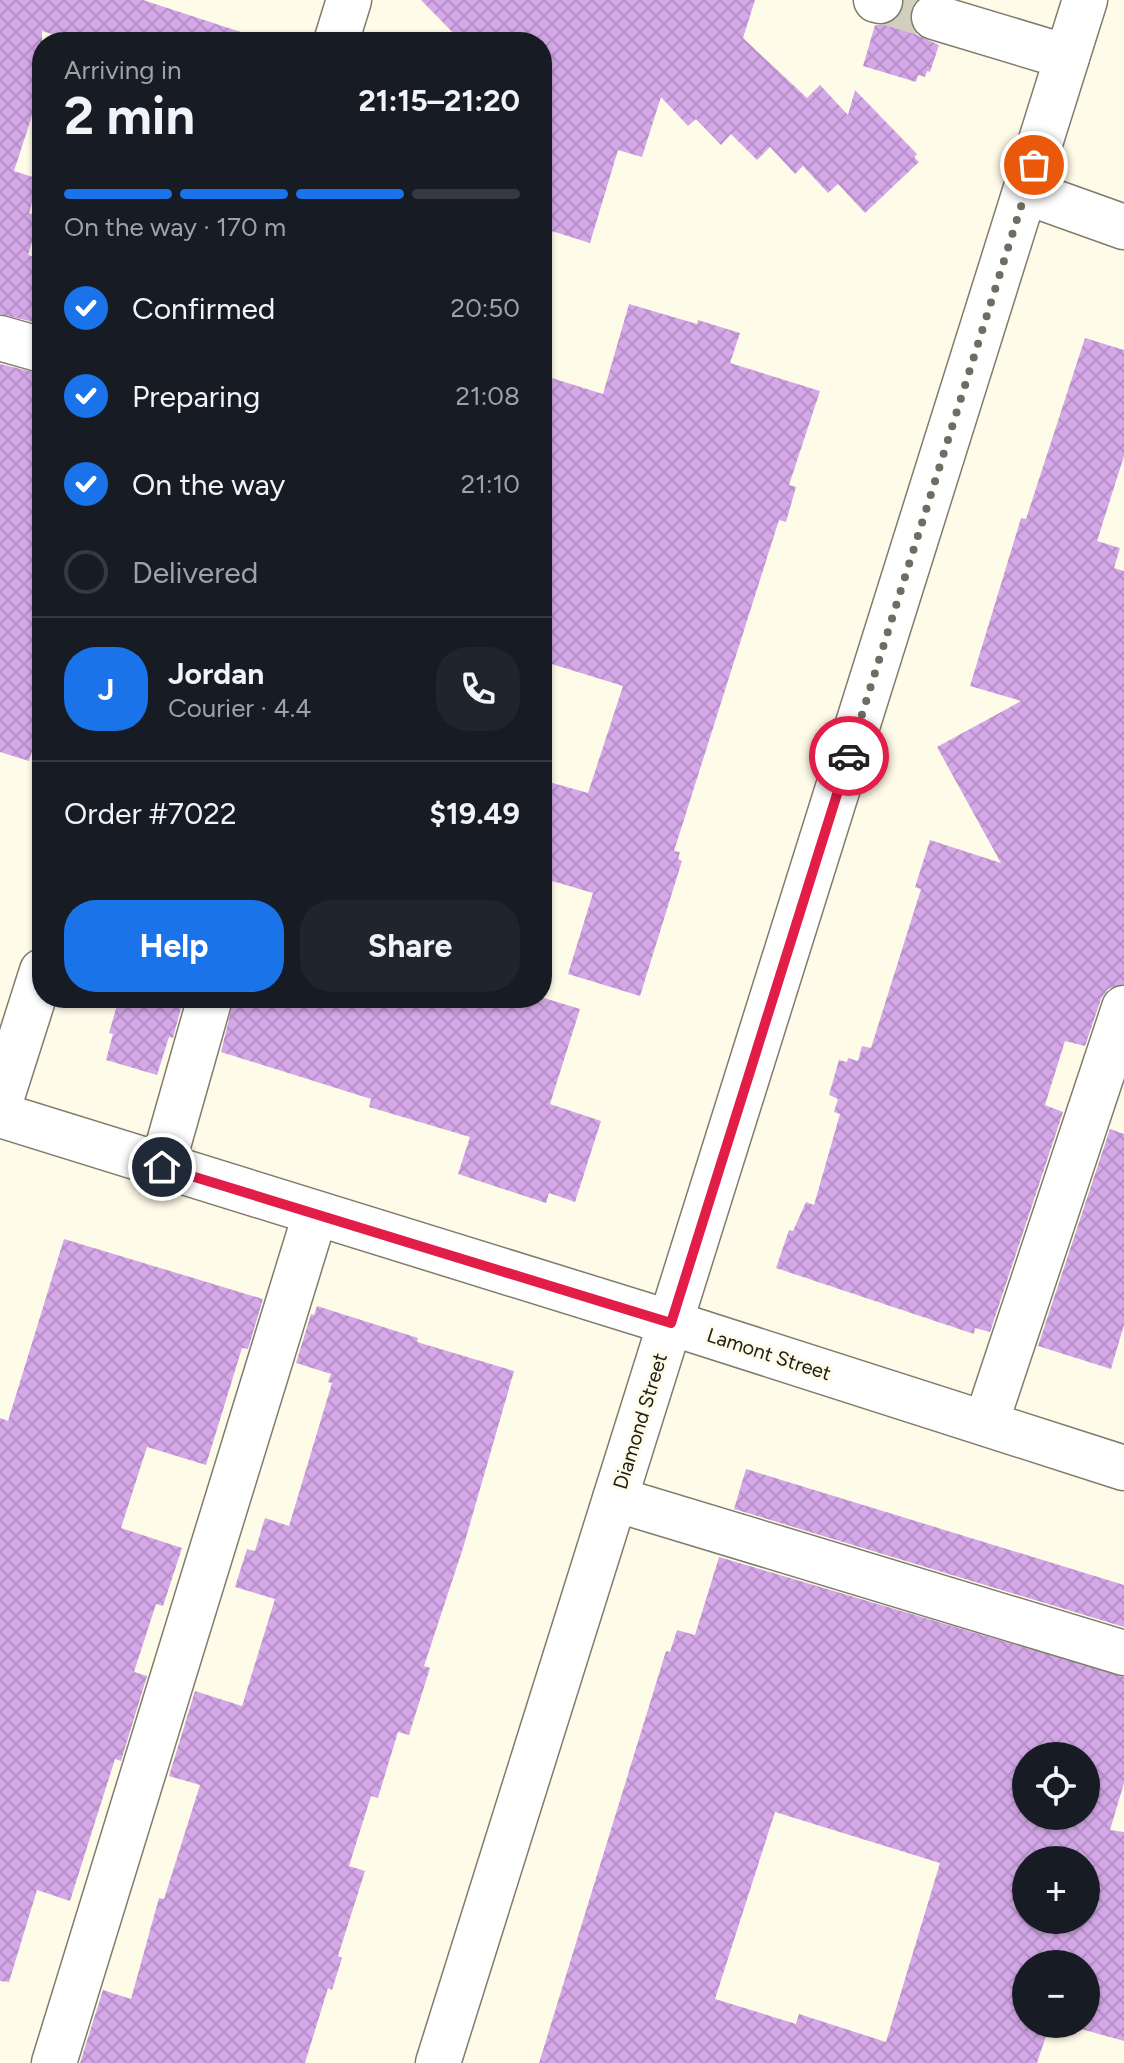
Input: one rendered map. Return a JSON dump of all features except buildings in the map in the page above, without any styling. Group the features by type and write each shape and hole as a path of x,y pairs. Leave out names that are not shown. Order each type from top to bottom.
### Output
{"street":[{"path":"339,32 349,0"},
{"name":"Diamond Street","path":"438,2063 1085,0"},
{"path":"934,17 1067,57"},
{"path":"1026,192 1124,227"},
{"path":"0,338 32,347"},
{"path":"0,1103 32,1002"},
{"path":"162,1167 207,1008"},
{"path":"986,1423 1124,1008"},
{"name":"Lamont Street","path":"0,1115 671,1323 1124,1468"},
{"path":"54,2063 315,1215"},
{"path":"615,1499 1124,1653"}],"tunnel":[{"path":"880,1 934,17"}],"way so far":[{"path":"849,756 1034,165"}],"route":[{"path":"162,1167 671,1323 849,756"}]}
